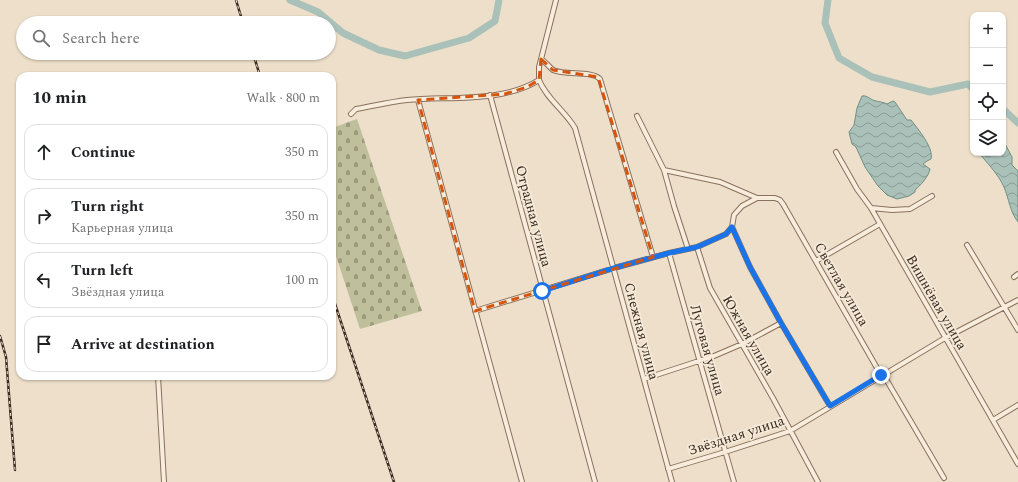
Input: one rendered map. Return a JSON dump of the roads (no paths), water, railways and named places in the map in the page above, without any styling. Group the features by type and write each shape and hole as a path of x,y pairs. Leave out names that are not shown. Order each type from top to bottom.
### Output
{"street":[{"path":"351,114 356,109 418,100 505,94 527,87 539,80 539,67 556,0"},
{"path":"541,59 553,70 590,75 600,79 653,257"},
{"name":"Снежная улица","path":"539,80 545,90 570,119 575,128 672,482"},
{"name":"Отрадная улица","path":"490,95 595,482"},
{"path":"418,100 522,482"},
{"path":"637,116 664,170 688,249"},
{"name":"Вишнёвая улица","path":"836,152 857,189 871,208 945,338 1016,456 1018,464"},
{"path":"664,170 720,182 757,198"},
{"path":"871,208 892,210 910,208 932,196"},
{"path":"475,311 614,268 697,247 726,234 732,227 734,215 742,206 757,198"},
{"name":"Светлая улица","path":"757,198 775,198 780,200 783,204 882,375 944,478"},
{"path":"816,261 880,224"},
{"path":"732,227 750,267 830,406"},
{"path":"967,245 1018,330"},
{"name":"Южная улица","path":"697,247 710,288 818,482"},
{"name":"Луговая улица","path":"669,253 734,482"},
{"name":"Звёздная улица","path":"668,469 790,431 945,338 1018,300"},
{"path":"644,379 714,356 742,344 781,323"},
{"path":"158,380 164,482"},
{"path":"994,420 1018,405"}],"water":[{"path":"862,96 866,96 887,104 893,101 895,102 907,120 911,120 928,144 931,159 923,164 930,169 928,175 915,190 915,192 909,196 897,199 887,195 878,186 865,167 856,147 852,144 849,132 854,125 857,108"},
{"path":"1006,146 1012,157 1012,165 1018,171 1018,222 1013,214 1002,182 982,156 1006,156"}],"waterway":[{"path":"290,0 318,12 323,16"},
{"path":"336,27 343,33 379,50 405,56 469,38 495,21 499,0"},
{"path":"828,0 825,23 839,58 872,77 930,92 968,84 970,86"},
{"path":"1006,112 1018,123"}],"railway":[{"path":"236,0 241,16"},
{"path":"255,60 259,72"},
{"path":"336,307 394,482"},
{"path":"0,336 6,357 15,470"}]}
